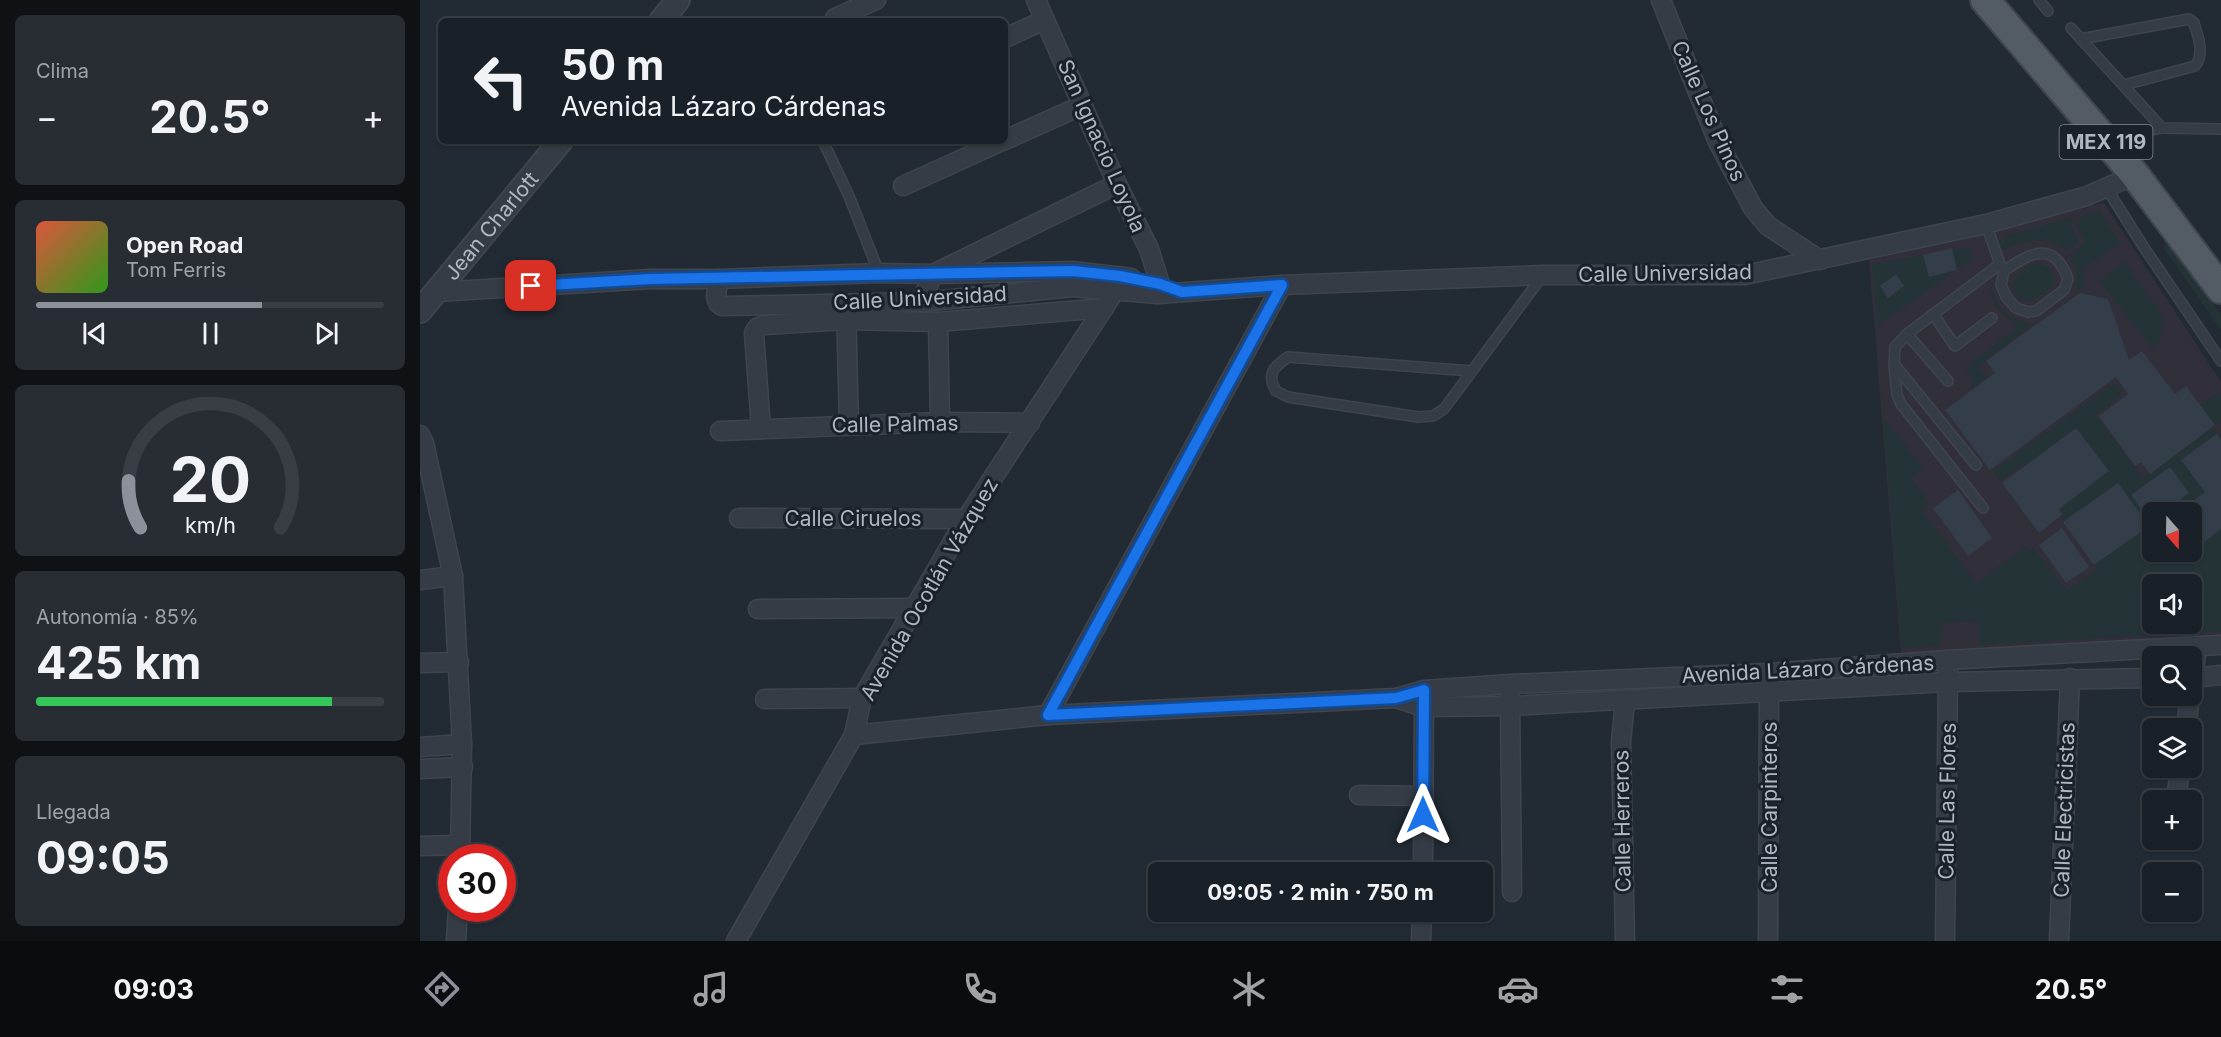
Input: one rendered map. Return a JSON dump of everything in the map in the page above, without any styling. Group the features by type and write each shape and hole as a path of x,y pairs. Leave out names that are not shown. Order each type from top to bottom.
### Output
{"main road":[{"name":"MEX 119","path":"1985,0 2126,165 2221,289"}],"street":[{"path":"663,18 678,0"},
{"path":"835,18 876,0"},
{"name":"San Ignacio Loyola","path":"1036,0 1117,184 1149,249 1159,289"},
{"name":"Calle Los Pinos","path":"1661,0 1718,142 1753,208 1768,226 1820,260"},
{"path":"1008,37 1045,20"},
{"path":"1008,138 1083,105"},
{"name":"Jean Charlott","path":"420,311 559,144"},
{"path":"903,186 995,144"},
{"name":"Calle Universidad","path":"437,292 650,279 879,273 1073,271 1118,283 1182,292 1282,285 1543,275 1745,275 1986,225 2107,189 2126,165"},
{"path":"921,302 933,274 1117,184"},
{"name":"Calle Universidad","path":"718,279 716,297 722,306 846,312 921,302 1118,283"},
{"name":"Avenida Ocotlán Vázquez","path":"736,941 854,735 862,698 914,608 966,519 1030,423 1118,283"},
{"path":"1048,715 1282,285"},
{"path":"761,428 754,333 757,328 764,325 846,312 938,322 1104,308"},
{"path":"846,312 849,425"},
{"path":"938,322 940,422"},
{"name":"Calle Palmas","path":"720,431 940,422 1030,423"},
{"path":"420,435 424,443 453,576 463,767 461,844"},
{"name":"Calle Ciruelos","path":"739,518 966,519"},
{"path":"420,580 453,576"},
{"path":"758,609 914,608"},
{"name":"Avenida Lázaro Cárdenas","path":"2197,646 2221,645"},
{"name":"Avenida Lázaro Cárdenas","path":"1424,698 1510,684 1769,673 2142,649"},
{"name":"Calle Las Flores","path":"1945,941 1947,660"},
{"path":"420,663 459,662"},
{"name":"Calle Carpinteros","path":"1768,941 1769,673"},
{"path":"2202,679 2221,675"},
{"name":"Calle Electricistas","path":"2059,941 2070,678"},
{"name":"Avenida Lázaro Cárdenas","path":"854,735 1048,715 1396,698 1424,698 1510,706 1948,682 2142,678"},
{"path":"1510,684 1512,892"},
{"path":"765,699 862,698"},
{"path":"1423,862 1424,698"},
{"name":"Calle Herreros","path":"1625,701 1621,742 1625,941"},
{"path":"420,747 462,744"},
{"path":"420,769 463,767"},
{"path":"1359,795 1424,796"},
{"path":"420,846 438,848"},
{"path":"456,941 457,922"},
{"path":"1421,941 1422,922"}],"lane":[{"path":"2039,0 2048,11"},
{"path":"2081,39 2189,19 2194,22 2200,41 2200,61 2195,66 2124,85"},
{"path":"2071,28 2162,128"},
{"path":"2126,165 2150,130 2162,128 2221,129"},
{"path":"824,144 849,196 879,273"},
{"path":"2107,189 2221,361"},
{"path":"1983,508 1901,404 1897,395 1894,364 1895,348 1907,334 2002,267 2023,257 2037,253 2049,254 2058,260 2068,279 2064,290 2036,310 2028,312 2016,308 2007,298 2001,285 2002,267 1986,225"},
{"path":"1472,371 1288,357 1275,366 1271,375 1276,391 1288,397 1418,417 1433,416 1444,409 1543,275"},
{"path":"1934,314 1955,346 1992,318"},
{"path":"1907,334 1948,381"},
{"path":"1894,364 1976,465"}],"shaded area":[{"path":"2104,203 2221,382 2221,640 1901,653 1869,260"},
{"path":"2099,210 2120,242 2082,271 2086,285 2077,291 2076,268 2070,255 2086,242 2076,226 2082,216"},
{"path":"2075,217 2071,226 2079,243 2066,250 2042,240 2034,240 2001,250 1995,243 2006,236"},
{"path":"2169,243 2221,315 2221,330 2163,247"},
{"path":"1970,247 1973,258 1877,326 1872,264"},
{"path":"2125,262 2164,318 2160,341 2152,348 2100,281"},
{"path":"2036,264 2051,270 2054,285 2034,300 2022,301 2014,290 2014,284 2019,274 2029,266"},
{"path":"1991,285 1997,303 2004,313 2031,325 1978,366 1987,377 1972,388 1972,377 1965,368 2018,327 2006,317 1994,303"},
{"path":"2114,384 2123,394 2095,415 2143,478 2212,428 2218,436 2221,435 2221,631 2202,632 2202,574 2142,574 2142,634 2169,634 1980,645 1979,621 1942,623 1941,646 1902,648 1883,416 1923,468 1911,478 1930,504 1922,510 1976,583 2025,547 2030,551 2033,548 2067,591 2099,568 2022,464 2000,481 1993,471"},
{"path":"2219,392 2221,422 2215,425 2200,405"}],"building":[{"path":"1952,248 1957,270 1929,277 1923,255"},
{"path":"1896,274 1904,286 1888,298 1880,286"},
{"path":"2080,293 2108,299 2129,360 2142,351 2175,394 2186,386 2215,425 2150,474 2141,462 2135,466 2099,416 2128,394 2116,377 1990,470 1945,410 1995,373 1986,361"},
{"path":"2076,428 2109,471 2059,509 2063,514 2039,533 2002,483"},
{"path":"2217,434 2221,440 2221,529 2202,543 2202,502 2192,502 2205,492 2181,460"},
{"path":"2170,467 2189,493 2177,502 2142,502 2142,511 2131,495"},
{"path":"2118,483 2142,516 2142,531 2094,565 2063,522"},
{"path":"1958,490 1992,538 1968,556 1933,508"},
{"path":"2062,528 2089,567 2066,583 2039,545"}],"route":[{"path":"531,286 650,279 1073,271 1120,276 1160,284 1182,292 1282,285 1048,715 1396,698 1424,690 1423,815"}]}
